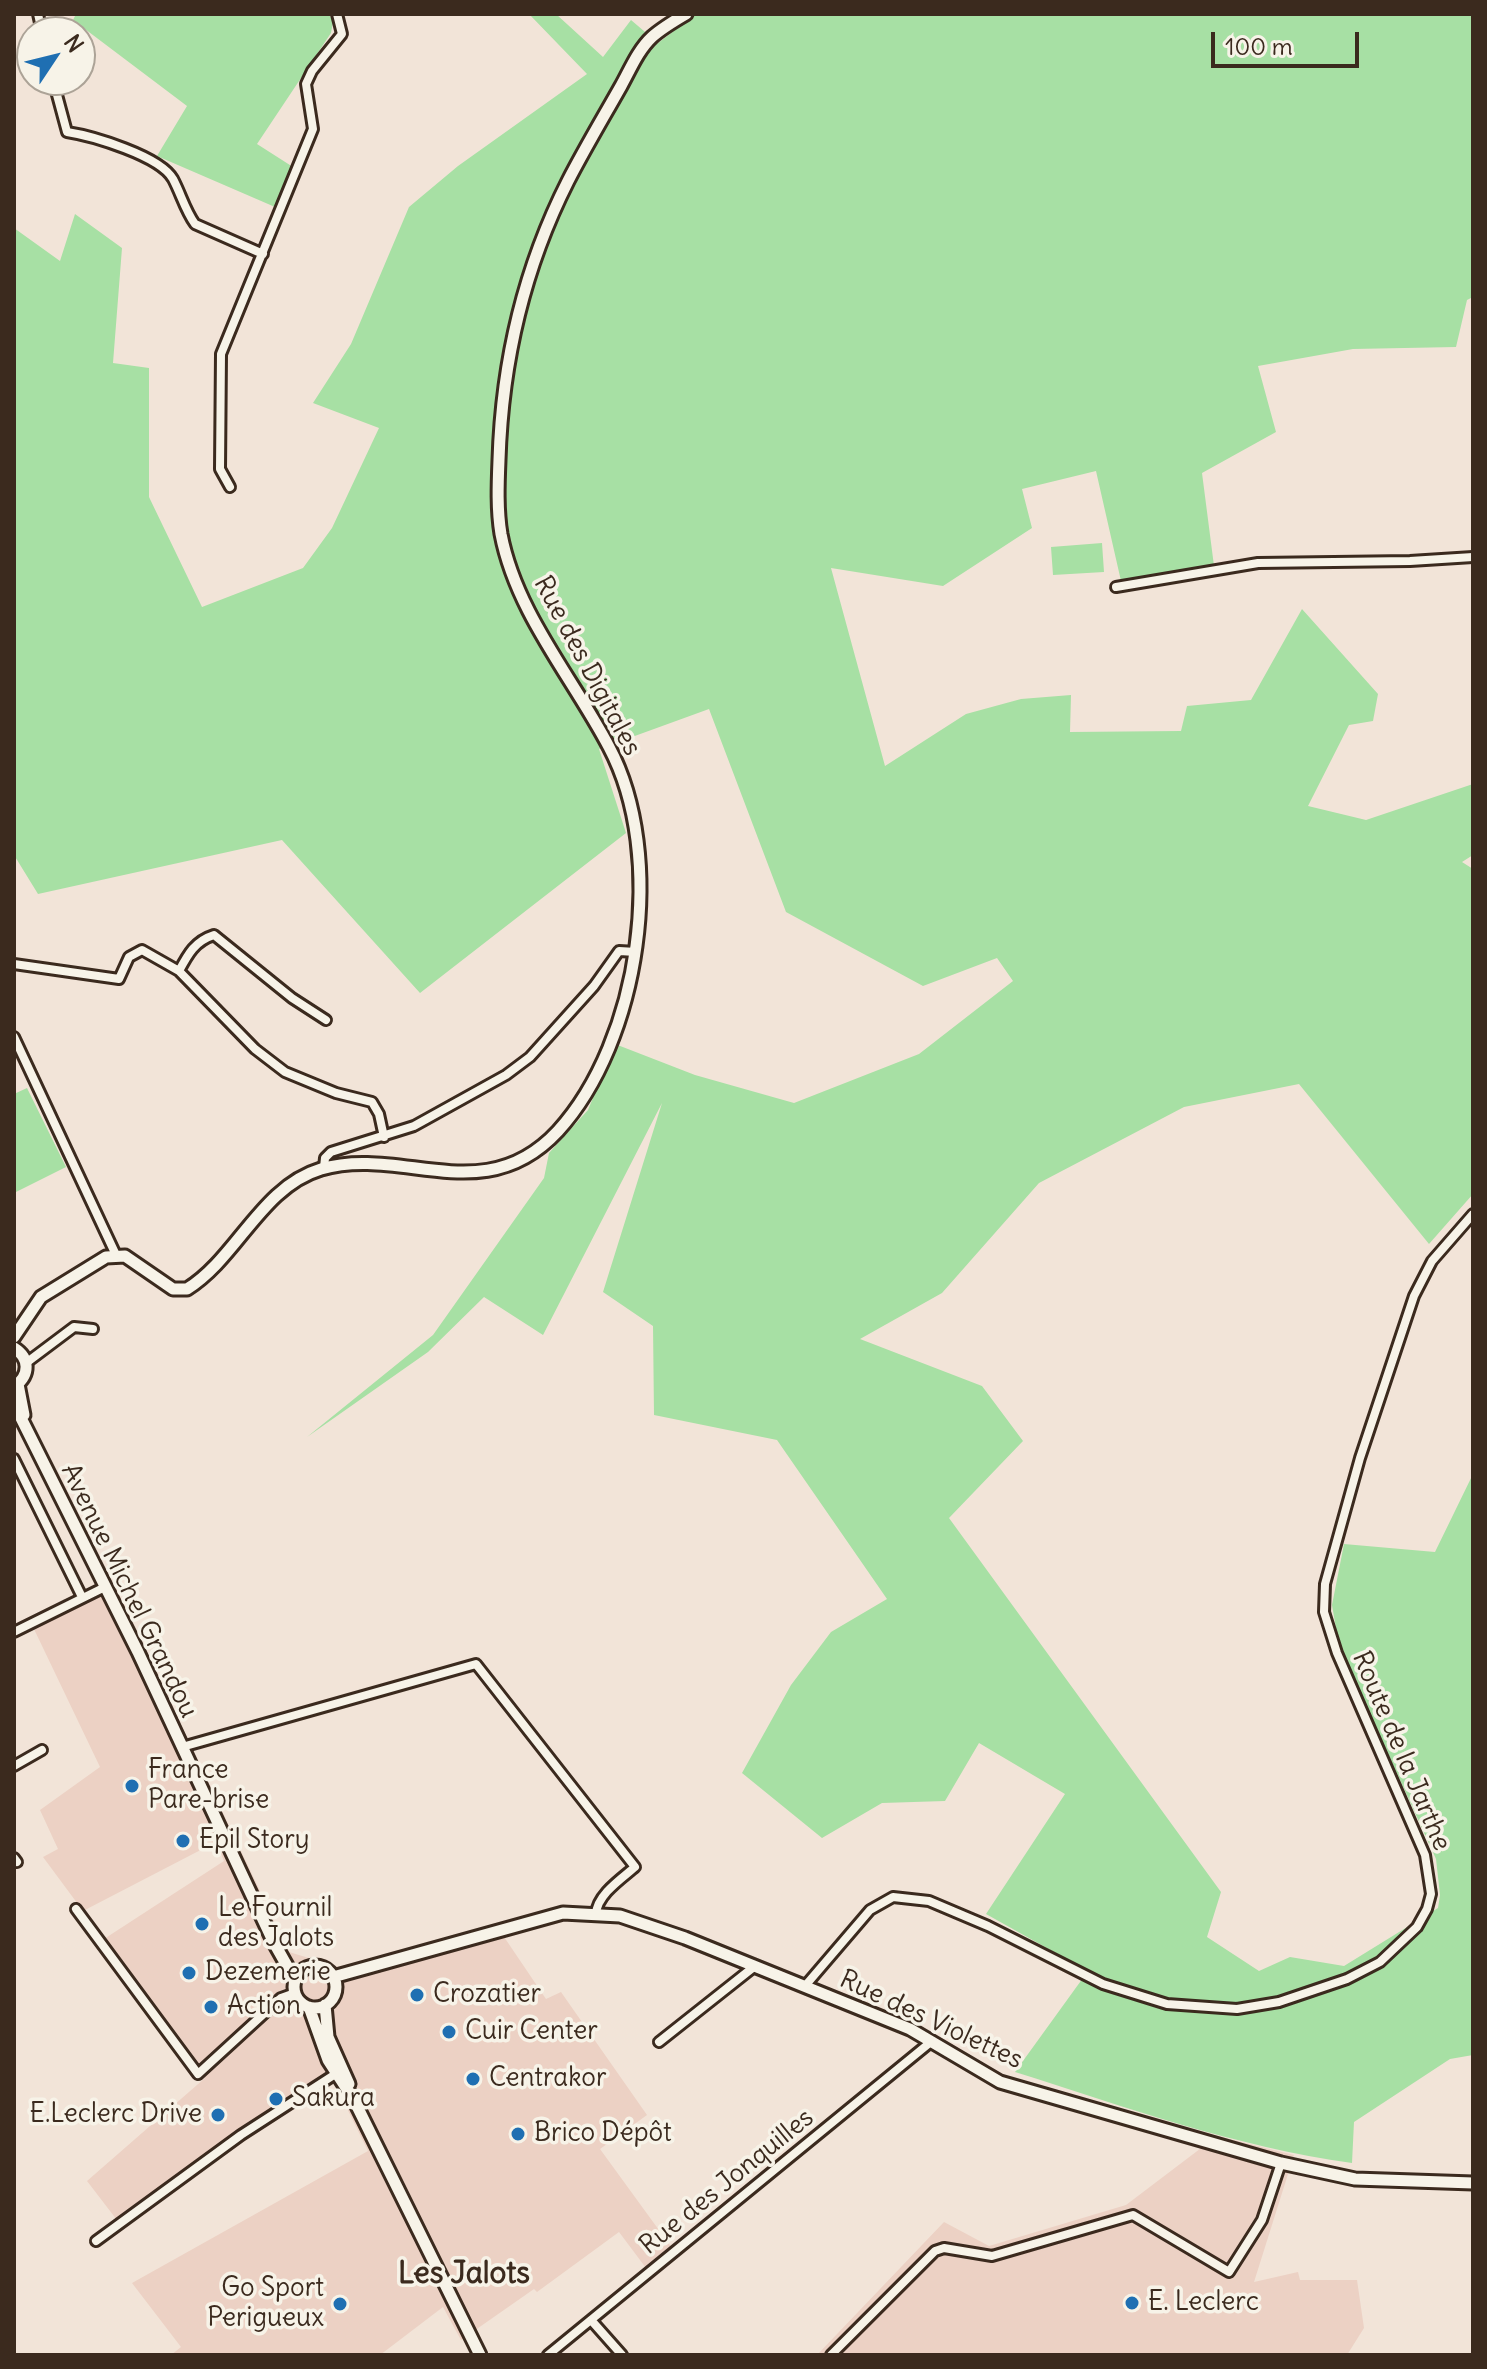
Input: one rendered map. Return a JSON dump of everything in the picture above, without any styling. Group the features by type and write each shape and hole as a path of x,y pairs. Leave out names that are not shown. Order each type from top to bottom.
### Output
{"street":[{"path":"230,487 220,469 221,354 313,129 306,84 312,71 342,34 337,14"},
{"name":"Rue des Digitales","path":"116,1255 134,1261 173,1289 187,1289 282,1191 324,1168 354,1166 480,1172 515,1160 544,1144 568,1119 594,1076 621,1009 636,952 639,871 631,810 612,751 524,601 510,566 501,533 500,442 504,377 513,330 562,194 642,48 686,14"},
{"path":"57,96 67,132 87,135 162,164 195,224 263,254"},
{"path":"1116,587 1258,563 1473,557"},
{"path":"179,971 190,950 201,939 214,935 280,989 326,1020"},
{"path":"14,964 113,980 123,976 129,957 142,950 179,971 255,1049 285,1072 336,1093 372,1102 379,1114 384,1137"},
{"path":"324,1168 325,1158 331,1152 414,1126 506,1075 530,1057 594,986 619,951 636,952"},
{"path":"14,1037 116,1255 68,1278 41,1297 14,1337"},
{"name":"Route de la Jarthe","path":"805,1986 870,1910 880,1901 903,1895 929,1901 988,1926 1103,1984 1167,2004 1237,2009 1279,2002 1347,1979 1380,1962 1417,1927 1431,1894 1425,1855 1337,1653 1324,1612 1325,1584 1360,1458 1414,1296 1432,1261 1473,1214"},
{"path":"16,1385 25,1374 20,1354 25,1317"},
{"path":"20,1354 74,1327 93,1329"},
{"name":"Avenue Michel Grandou","path":"16,1385 29,1435"},
{"name":"Avenue Michel Grandou","path":"14,1404 273,1941 295,1980"},
{"path":"14,1459 82,1597"},
{"path":"14,1632 103,1588"},
{"path":"182,1747 476,1664 635,1867 607,1893 596,1914"},
{"path":"14,1766 42,1750"},
{"path":"76,1909 198,2074 281,1998 295,1993"},
{"name":"Rue des Violettes","path":"333,1977 563,1913 620,1916 805,1986 932,2041 1000,2082 1281,2163 1355,2179 1473,2183"},
{"name":"Avenue Michel Grandou","path":"273,1941 289,1957 309,1967"},
{"path":"659,2042 755,1966"},
{"path":"354,2100 322,2046 309,2007 295,1993 295,1980 309,1967 323,1968 333,1977 335,1992 325,2005 328,2037 354,2100 480,2355"},
{"path":"309,2007 325,2005"},
{"name":"Rue des Jonquilles","path":"548,2355 932,2041"},
{"path":"96,2241 241,2135 337,2073"},
{"path":"831,2355 935,2251 944,2248 992,2256 1133,2215 1229,2272 1262,2220 1281,2163"},
{"path":"591,2320 622,2355"}],"shaded area":[{"path":"116,1588 289,1952 342,1968 496,1925 546,1999 561,1992 647,2115 600,2149 672,2248 646,2268 619,2232 537,2292 534,2289 461,2340 443,2307 380,2355 171,2355 181,2347 132,2283 368,2151 334,2082 120,2224 87,2181 205,2078 104,1939 224,1861 216,1842 83,1911 43,1857 58,1849 40,1810 100,1767 33,1627"},
{"path":"1217,2136 1294,2155 1254,2282 1298,2272 1300,2280 1357,2280 1364,2328 1347,2355 817,2355 944,2222 989,2246 1126,2205"}],"green space":[{"path":"329,14 333,22 331,33 257,144 293,167 275,207 157,156 187,106 96,37 96,16 75,16"},
{"path":"529,14 556,14 603,57 631,20 658,43 696,14 1473,14 1473,297 1467,300 1456,347 1353,349 1258,366 1276,432 1202,473 1214,566 1121,581 1096,471 1022,489 1032,528 943,586 831,568 885,766 966,714 1021,699 1071,695 1070,732 1181,731 1187,706 1251,700 1302,609 1378,694 1373,721 1349,725 1308,806 1366,820 1473,784 1473,855 1462,862 1473,869 1473,1194 1429,1244 1299,1084 1184,1107 1039,1183 942,1293 860,1339 982,1386 1023,1441 949,1518 1221,1892 1207,1937 1259,1971 1290,1957 1344,1966 1438,1908 1440,1895 1436,1859 1339,1646 1332,1605 1344,1544 1435,1552 1473,1474 1473,2055 1450,2059 1354,2122 1352,2163 1224,2136 1015,2072 1088,1971 986,1914 1065,1794 979,1743 945,1801 882,1803 822,1838 742,1773 791,1685 831,1632 887,1599 777,1440 654,1415 653,1326 603,1292 662,1103 543,1335 484,1297 428,1352 307,1437 433,1335 544,1178 549,1153 588,1110 615,1044 695,1075 794,1103 919,1054 1013,981 997,958 923,986 786,912 709,709 599,749 626,833 420,993 282,840 38,894 14,855 14,228 60,261 75,214 122,248 113,363 149,368 149,497 202,607 303,568 332,528 379,428 313,403 351,344 409,207 458,166 587,74"},
{"path":"1102,543 1104,572 1053,575 1051,547"},
{"path":"27,1088 66,1167 14,1193 14,1094"}],"place":[{"name":"France Pare-brise","path":"132,1786"},
{"name":"Epil Story","path":"183,1841"},
{"name":"Le Fournil des Jalots","path":"202,1924"},
{"name":"Dezemerie","path":"189,1973"},
{"name":"Crozatier","path":"417,1995"},
{"name":"Action","path":"211,2007"},
{"name":"Cuir Center","path":"449,2032"},
{"name":"Centrakor","path":"473,2079"},
{"name":"Sakura","path":"276,2099"},
{"name":"E.Leclerc Drive","path":"218,2115"},
{"name":"Brico Dépôt","path":"518,2134"},
{"name":"E. Leclerc","path":"1132,2303"},
{"name":"Go Sport Perigueux","path":"340,2304"}],"district":[{"name":"Les Jalots","path":"464,2274"}]}
